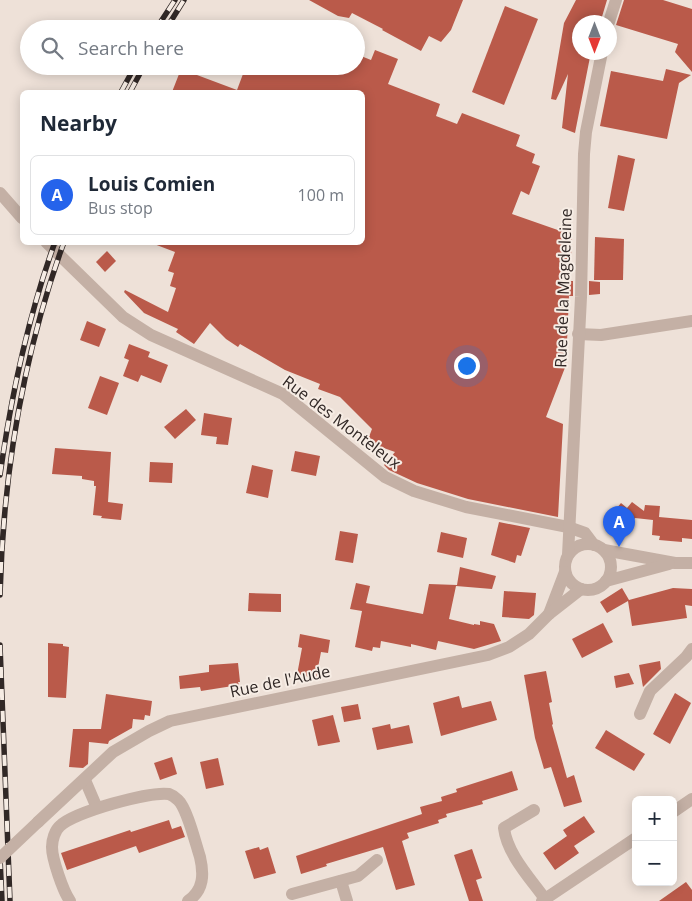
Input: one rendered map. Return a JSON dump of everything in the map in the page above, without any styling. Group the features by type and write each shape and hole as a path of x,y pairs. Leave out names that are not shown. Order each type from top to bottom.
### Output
{"street":[{"path":"611,15 616,0"},
{"name":"Rue de la Magdeleine","path":"568,555 584,154 586,132 600,60"},
{"path":"0,193 20,216"},
{"name":"Rue des Monteleux","path":"49,245 123,317 151,335 283,394 385,477 414,491 466,507 568,527 585,533 599,548"},
{"path":"578,334 601,335 692,321"},
{"path":"599,548 610,560 611,571 606,581 600,587 591,590 574,586 568,580 564,566 568,555 575,548 584,544 675,562 692,563"},
{"path":"606,581 675,562"},
{"path":"550,614 565,572"},
{"name":"Rue de l'Aude","path":"0,858 114,752 170,721 488,655 509,647 529,634 581,589"},
{"path":"640,714 650,691 686,658 692,649"},
{"path":"85,780 97,808"},
{"path":"70,901 54,860 52,847 54,833 60,825 97,808 155,794 170,794 181,802 192,830 202,866 202,884 196,896 188,901"},
{"path":"677,809 692,799"},
{"path":"534,810 504,828 505,839 543,900 632,841"},
{"path":"292,894 358,876 377,860"},
{"path":"341,881 347,901"}],"building":[{"path":"309,0 463,0 451,30 441,42 429,36 421,51 352,13 349,18 338,16"},
{"path":"576,0 607,0 602,15 572,15 572,60 589,60 575,133 562,128 568,74 556,100 551,99 564,23"},
{"path":"624,0 663,0 692,9 692,72 675,52 678,44 617,25"},
{"path":"505,6 538,19 504,105 472,92"},
{"path":"375,50 398,59 388,84 440,104 436,116 457,124 462,113 520,135 516,146 535,154 532,163 540,166 529,195 521,191 512,214 572,235 570,281 573,281 573,296 569,296 566,365 546,417 563,424 558,517 468,499 417,483 389,470 384,465 395,452 367,442 372,429 340,397 318,389 320,384 285,370 240,344 238,347 226,339 210,323 194,344 176,332 178,329 144,313 124,292 125,290 168,312 176,288 170,286 174,273 168,271 175,252 157,245 365,245 365,90 237,90 243,75 365,75 365,58 371,60"},
{"path":"666,69 691,75 679,83 667,139 600,126 611,71 663,81"},
{"path":"179,75 197,75 237,90 173,90"},
{"path":"618,155 635,159 624,211 608,208"},
{"path":"595,237 624,239 623,280 594,280"},
{"path":"107,251 116,261 105,272 96,262"},
{"path":"589,281 600,282 600,294 589,295"},
{"path":"87,321 106,329 99,347 80,340"},
{"path":"129,344 150,352 148,357 168,365 161,383 141,375 138,382 123,376 129,360 124,358"},
{"path":"100,376 119,383 107,415 88,408"},
{"path":"186,409 196,420 175,439 164,427"},
{"path":"204,413 232,418 228,445 216,444 217,437 201,435"},
{"path":"55,448 111,452 108,502 123,504 121,520 101,518 102,516 93,515 96,486 94,486 94,481 82,479 82,476 52,474"},
{"path":"295,451 320,456 316,476 291,471"},
{"path":"150,462 173,463 172,483 149,482"},
{"path":"252,465 273,470 268,498 246,493"},
{"path":"632,502 644,511 645,505 660,506 659,517 692,520 692,539 682,538 682,542 659,540 660,536 652,535 653,520 635,518 623,533 607,520 621,503 627,508"},
{"path":"499,522 530,528 521,556 517,555 515,563 491,555"},
{"path":"340,531 358,534 353,563 335,560"},
{"path":"441,532 467,538 463,558 437,552"},
{"path":"460,567 496,576 492,589 456,586 449,619 474,625 480,625 480,621 494,624 501,641 474,649 438,641 436,650 411,644 411,647 381,641 380,648 373,647 372,651 355,647 362,611 350,609 356,583 370,586 366,603 423,614 429,584 457,585"},
{"path":"622,588 629,600 673,588 692,589 692,606 685,605 687,618 632,626 628,601 607,613 600,602"},
{"path":"504,591 536,593 534,615 529,619 502,617"},
{"path":"249,593 281,594 281,612 248,611"},
{"path":"603,623 613,642 582,658 572,639"},
{"path":"300,634 330,640 328,653 321,652 316,678 297,675 302,648 298,647"},
{"path":"48,643 63,644 63,646 69,647 66,698 48,697"},
{"path":"660,661 661,669 643,687 639,665"},
{"path":"238,663 239,685 201,691 200,687 180,689 179,676 209,672 209,665"},
{"path":"546,671 552,702 549,703 552,725 567,778 574,775 582,802 564,807 551,767 544,769 535,738 524,675"},
{"path":"629,673 634,684 616,688 614,676"},
{"path":"675,693 691,703 670,744 653,734"},
{"path":"106,694 152,701 150,716 145,715 144,720 133,719 132,728 109,741 108,744 89,742 88,764 83,768 69,767 73,729 101,729"},
{"path":"459,696 462,708 491,701 497,720 441,736 433,703"},
{"path":"358,704 361,719 344,722 341,707"},
{"path":"333,715 340,742 318,746 312,720"},
{"path":"390,724 391,729 409,725 413,743 377,750 372,728"},
{"path":"606,730 645,754 634,771 595,748"},
{"path":"172,757 177,774 160,780 154,763"},
{"path":"218,758 224,785 206,789 200,762"},
{"path":"512,771 518,790 482,801 483,804 446,814 447,817 438,820 439,823 407,833 409,838 402,841 415,885 396,890 383,847 326,864 327,866 301,874 296,856 422,814 420,807 442,801 441,797 457,792 456,789"},
{"path":"584,816 595,832 574,846 579,853 555,870 543,853 567,836 563,830"},
{"path":"169,820 172,829 181,826 185,837 139,853 136,846 67,870 61,853 130,830 131,832"},
{"path":"259,847 260,850 268,847 276,873 254,879 245,851"},
{"path":"472,849 482,878 476,880 483,901 469,901 454,855"},
{"path":"686,882 692,890 692,901 659,901"}],"railway":[{"path":"162,20 175,0"},
{"path":"172,20 184,0"},
{"path":"122,90 130,75"},
{"path":"131,90 139,75"},
{"path":"0,475 9,416 22,357 45,270 54,245"},
{"path":"0,595 5,505 18,416 37,328 63,245"},
{"path":"0,645 10,901"},
{"path":"0,858 2,901"}],"place":[{"name":"Louis Comien","path":"619,547"}]}
